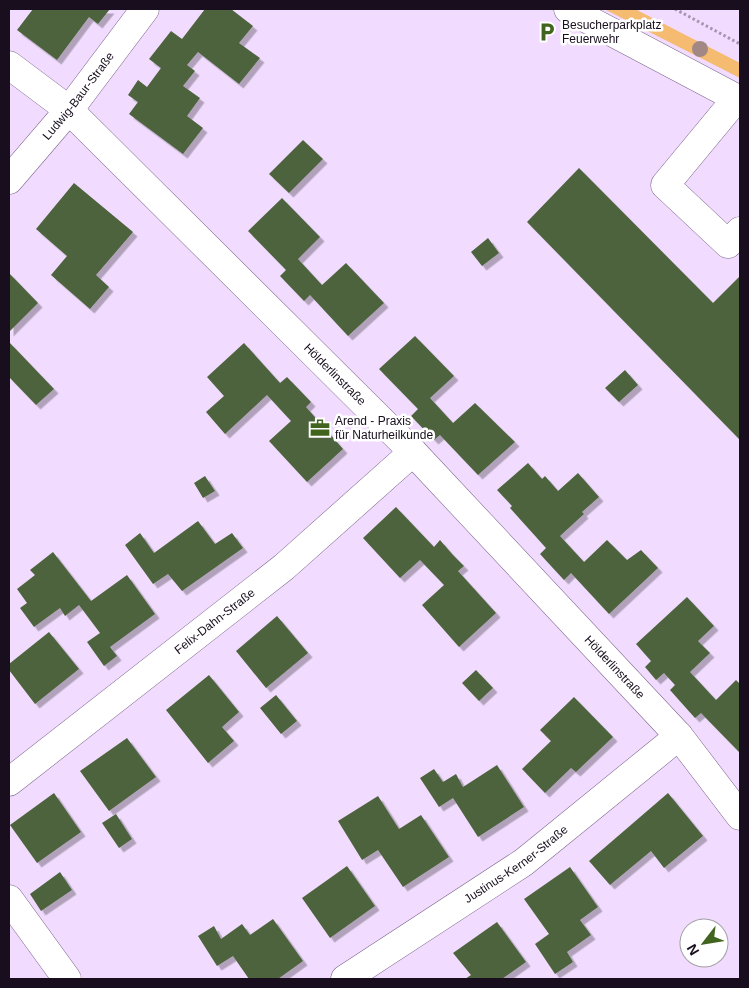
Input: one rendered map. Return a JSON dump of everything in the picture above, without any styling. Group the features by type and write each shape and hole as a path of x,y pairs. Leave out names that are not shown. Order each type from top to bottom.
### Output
{"street":[{"name":"Ludwig-Baur-Straße","path":"9,180 69,110 145,9"},
{"path":"568,9 739,99 665,185 728,244 740,231"},
{"name":"Hölderlinstraße","path":"9,65 69,110 413,452 679,736 740,816"},
{"name":"Felix-Dahn-Straße","path":"9,782 284,567 413,452"},
{"name":"Justinus-Kerner-Straße","path":"345,979 524,862 679,736"},
{"path":"9,898 67,979"}],"path":[{"path":"674,9 740,44"}],"shaded area":[{"path":"604,9 635,9 740,63 740,78"}],"building":[{"path":"33,9 110,9 98,24 89,17 57,60 17,30"},
{"path":"205,9 231,9 253,26 239,43 260,58 239,84 198,52 187,65 195,71 183,86 200,98 187,116 203,128 183,154 129,114 138,102 128,95 138,80 147,87 161,68 149,59 171,31 182,39"},
{"path":"303,140 323,159 289,193 269,174"},
{"path":"579,168 713,303 740,276 740,440 527,222"},
{"path":"74,183 133,232 96,275 109,287 90,309 51,275 67,256 36,229"},
{"path":"282,198 320,237 298,259 322,285 346,263 384,303 348,336 310,295 304,301 280,276 286,270 248,231"},
{"path":"488,238 499,253 482,266 471,252"},
{"path":"9,273 38,303 9,332"},
{"path":"415,336 454,376 430,398 453,423 475,403 515,442 478,475 440,435 434,440 411,416 418,409 379,369"},
{"path":"9,342 54,389 36,405 9,377"},
{"path":"244,343 280,383 287,377 311,402 306,407 343,449 307,482 269,441 291,421 267,395 225,434 206,412 224,396 207,377"},
{"path":"625,370 638,385 619,402 605,388"},
{"path":"528,463 542,479 545,476 558,491 578,473 599,497 560,536 584,562 607,540 627,560 641,550 658,568 609,614 571,573 564,580 540,554 546,548 510,508 512,506 497,490"},
{"path":"205,476 215,491 203,498 194,483"},
{"path":"396,507 434,547 440,540 464,566 458,571 496,613 459,647 422,605 444,585 420,560 400,578 363,538"},
{"path":"198,521 215,544 232,533 243,548 182,591 168,574 153,584 125,545 140,533 154,553"},
{"path":"53,552 91,601 127,575 155,614 110,647 117,656 104,666 87,642 100,633 79,605 65,616 60,608 34,627 20,608 27,603 17,589 35,575 30,570"},
{"path":"687,597 714,626 698,641 710,653 690,672 716,700 736,680 740,684 740,753 701,713 695,718 670,690 675,685 664,673 656,680 645,667 651,661 636,644"},
{"path":"277,616 308,653 266,688 236,651"},
{"path":"49,632 79,669 35,704 9,670 9,664"},
{"path":"476,670 493,688 479,701 462,683"},
{"path":"209,675 239,712 222,727 234,741 208,763 166,710"},
{"path":"276,695 297,721 281,734 260,708"},
{"path":"574,697 613,737 576,772 571,768 545,793 522,769 551,741 540,730"},
{"path":"127,738 156,777 109,811 80,771"},
{"path":"497,765 524,807 478,837 453,798 439,807 420,778 434,769 443,782 456,774 463,787"},
{"path":"54,793 81,832 37,863 10,825"},
{"path":"668,793 703,836 664,868 651,851 610,885 589,861"},
{"path":"378,796 399,829 421,815 449,857 403,887 378,850 362,860 338,821"},
{"path":"116,814 132,839 119,848 102,823"},
{"path":"347,866 375,906 330,938 302,898"},
{"path":"570,867 598,907 580,920 591,935 567,952 573,962 555,974 535,944 549,934 524,899"},
{"path":"60,872 72,890 41,911 30,894"},
{"path":"273,919 303,961 278,979 249,979 233,956 217,966 198,936 214,926 221,939 242,924 250,935"},
{"path":"497,922 526,962 502,979 465,979 471,975 453,953"}],"place":[{"name":"Besucherparkplatz Feuerwehr","path":"547,32"},
{"name":"Arend - Praxis für Naturheilkunde","path":"320,428"}]}
